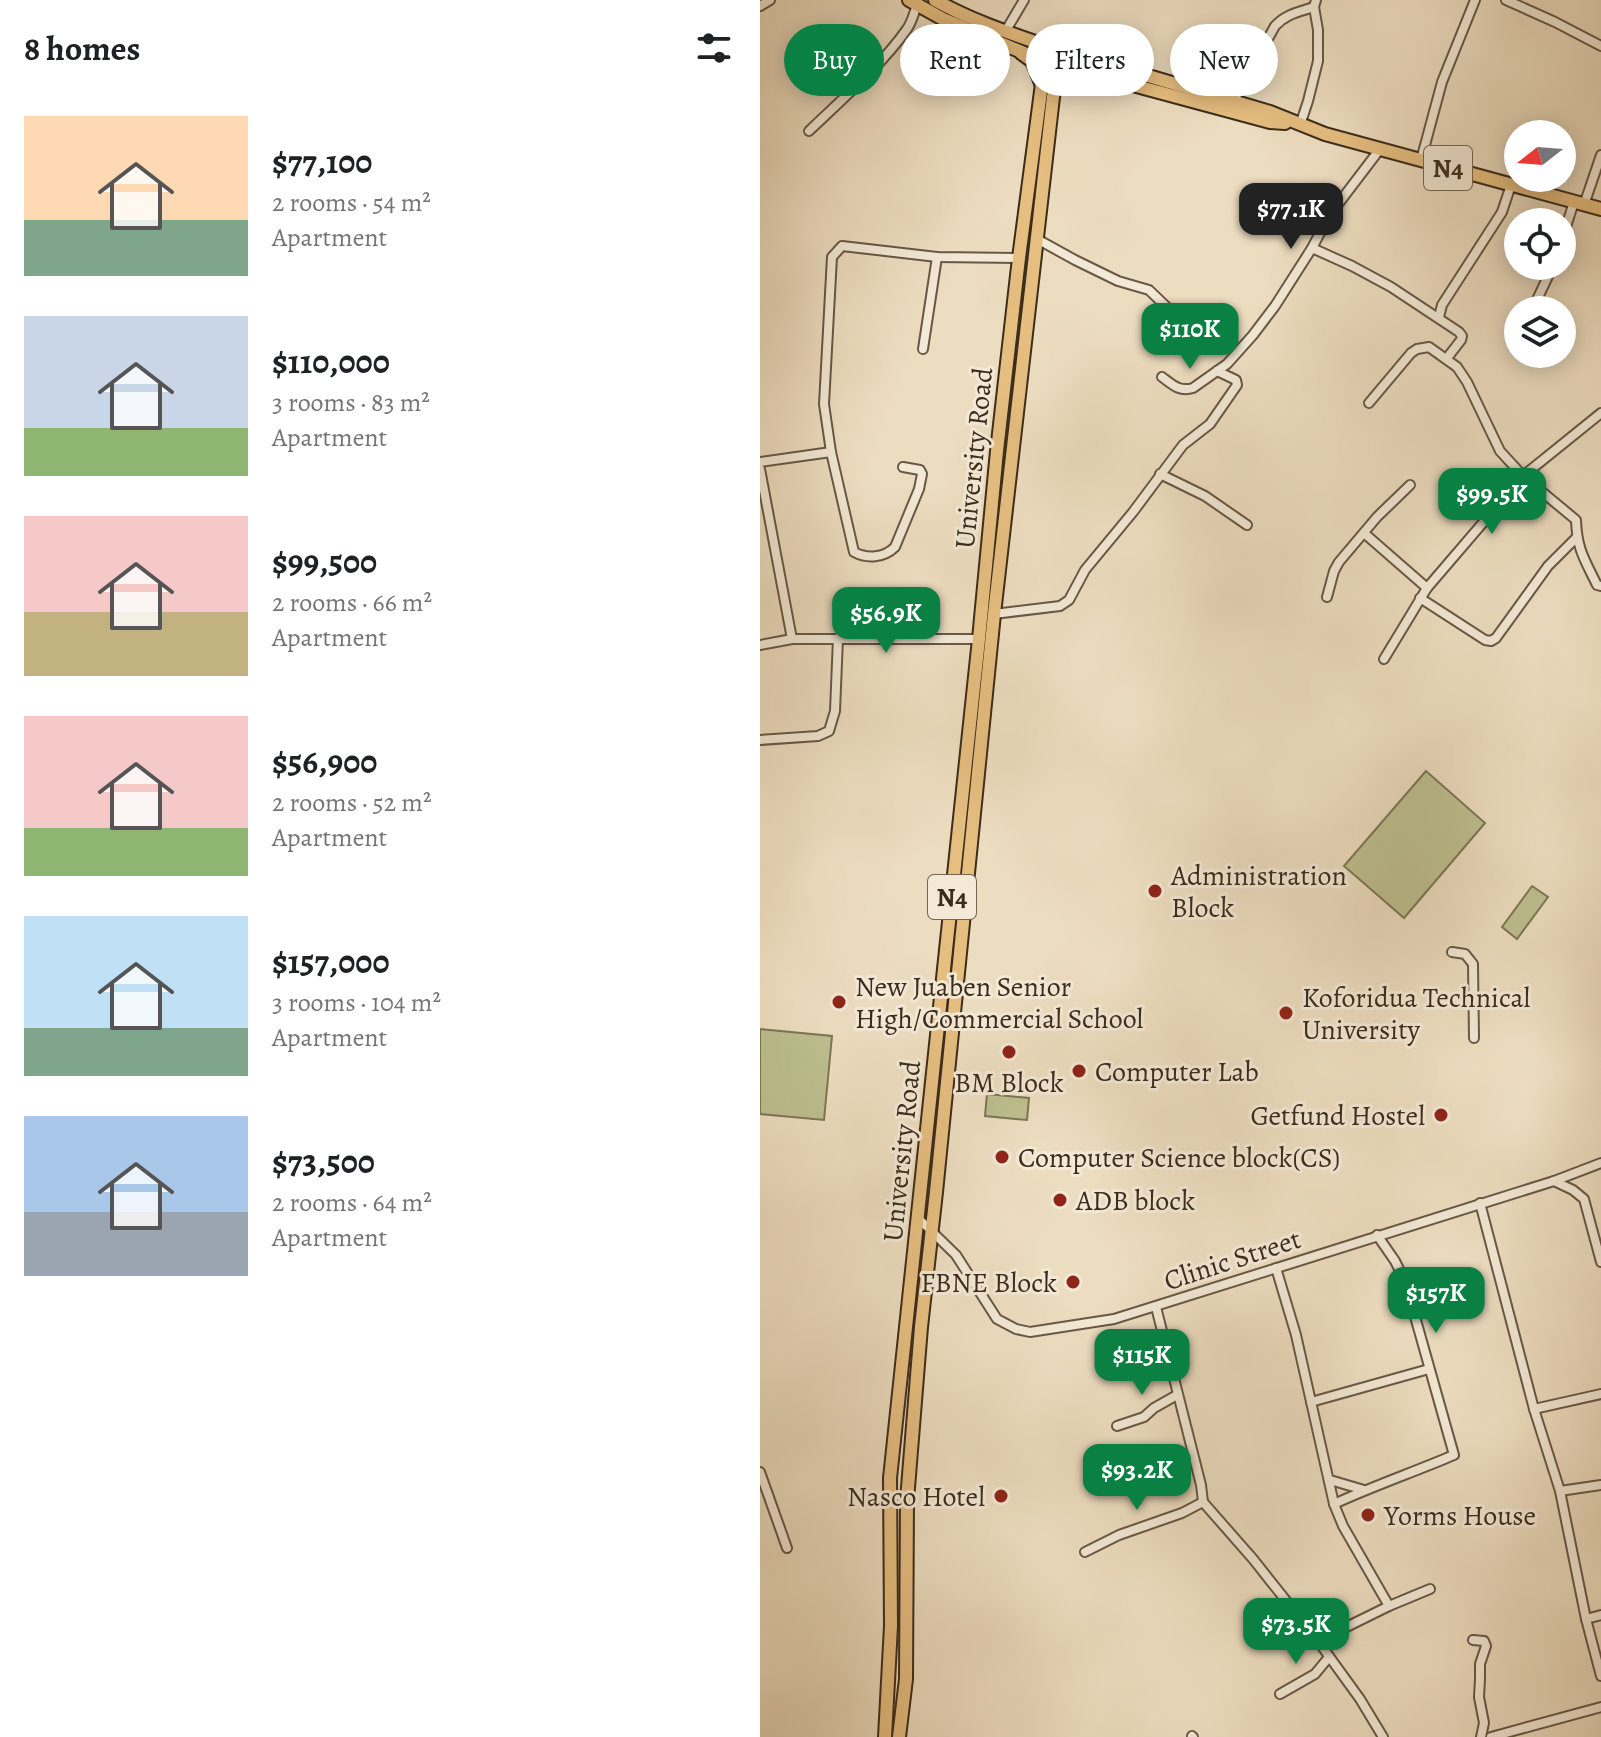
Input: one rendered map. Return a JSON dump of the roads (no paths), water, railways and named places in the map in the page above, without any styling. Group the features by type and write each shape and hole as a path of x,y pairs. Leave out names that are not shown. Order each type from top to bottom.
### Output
{"main road":[{"path":"935,0 986,24"},
{"path":"913,2 1026,57"},
{"path":"1021,53 1026,53"},
{"name":"N4","path":"1154,81 1270,112 1298,124 1380,149 1504,183"},
{"name":"N4","path":"1154,91 1270,122 1298,124"},
{"name":"University Road","path":"885,1737 891,1626 890,1478 997,451 1040,96"},
{"name":"University Road","path":"899,1737 906,1679 907,1500 921,1327 994,614 1053,97"},
{"name":"N4","path":"1537,192 1601,209"}],"street":[{"path":"760,6 770,0"},
{"path":"1010,24 1024,0"},
{"path":"1421,160 1442,82 1475,0"},
{"path":"1506,0 1601,46"},
{"path":"1527,10 1532,0"},
{"path":"809,131 896,43 909,26 913,2"},
{"path":"1233,102 1275,26 1290,14 1315,4 1318,61 1298,124"},
{"path":"1162,377 1180,390 1187,390 1227,364 1275,306 1329,216 1380,149"},
{"path":"1576,209 1601,155"},
{"path":"1439,317 1442,305 1502,212 1509,192"},
{"path":"1037,239 1118,281 1149,290 1175,315"},
{"path":"903,467 920,470 922,474 895,547 890,552 871,558 856,555 831,452 824,404 832,257 842,246 937,257 1019,258"},
{"path":"1312,248 1391,287 1439,317 1462,336 1447,358"},
{"path":"923,349 937,257"},
{"path":"1369,403 1417,349 1429,347 1447,358 1467,382 1500,451 1523,476 1576,520 1576,538 1582,559 1597,585 1601,586"},
{"path":"994,614 1065,604 1069,600 1085,570 1160,474 1183,445 1210,424 1237,385 1236,380 1217,371"},
{"path":"1384,659 1427,588 1523,476 1601,413"},
{"path":"760,462 831,452"},
{"path":"760,469 792,639"},
{"path":"1160,474 1205,496 1247,525"},
{"path":"1327,597 1339,562 1410,485"},
{"path":"1364,533 1427,588"},
{"path":"1420,598 1491,641 1548,566 1576,538"},
{"path":"760,740 818,736 829,731 835,711 838,638"},
{"path":"760,645 792,639 979,639"},
{"path":"1452,952 1465,954 1473,964 1474,1038"},
{"name":"Clinic Street","path":"918,1218 956,1255 997,1319 1030,1332 1114,1319 1156,1307 1554,1181 1601,1163"},
{"path":"1554,1181 1584,1199 1601,1262"},
{"path":"1480,1203 1534,1409 1560,1491 1601,1676"},
{"path":"1334,1504 1454,1455 1405,1281 1377,1235"},
{"path":"1276,1268 1296,1335 1334,1504 1343,1526 1389,1606"},
{"path":"1156,1307 1203,1502 1318,1641 1383,1737"},
{"path":"1311,1402 1429,1369"},
{"path":"1534,1409 1601,1394"},
{"path":"1117,1426 1144,1417 1177,1395"},
{"path":"760,1472 787,1548"},
{"path":"1330,1480 1364,1490"},
{"path":"1560,1491 1601,1485"},
{"path":"1085,1552 1203,1502"},
{"path":"1318,1641 1430,1589"},
{"path":"1586,1619 1601,1615"},
{"path":"1473,1640 1484,1641 1486,1646 1480,1664 1479,1697 1484,1723 1481,1737"},
{"path":"1280,1694 1315,1674 1329,1657"},
{"path":"1491,1737 1601,1707"}],"place":[{"name":"Administration Block","path":"1155,891"},
{"name":"New Juaben Senior High/Commercial School","path":"839,1002"},
{"name":"Koforidua Technical University","path":"1286,1013"},
{"name":"BM Block","path":"1009,1052"},
{"name":"Computer Lab","path":"1079,1071"},
{"name":"Getfund Hostel","path":"1441,1115"},
{"name":"Computer Science block(CS)","path":"1002,1157"},
{"name":"ADB block","path":"1060,1200"},
{"name":"FBNE Block","path":"1073,1282"},
{"name":"Nasco Hotel","path":"1001,1496"},
{"name":"Yorms House","path":"1368,1515"}]}
